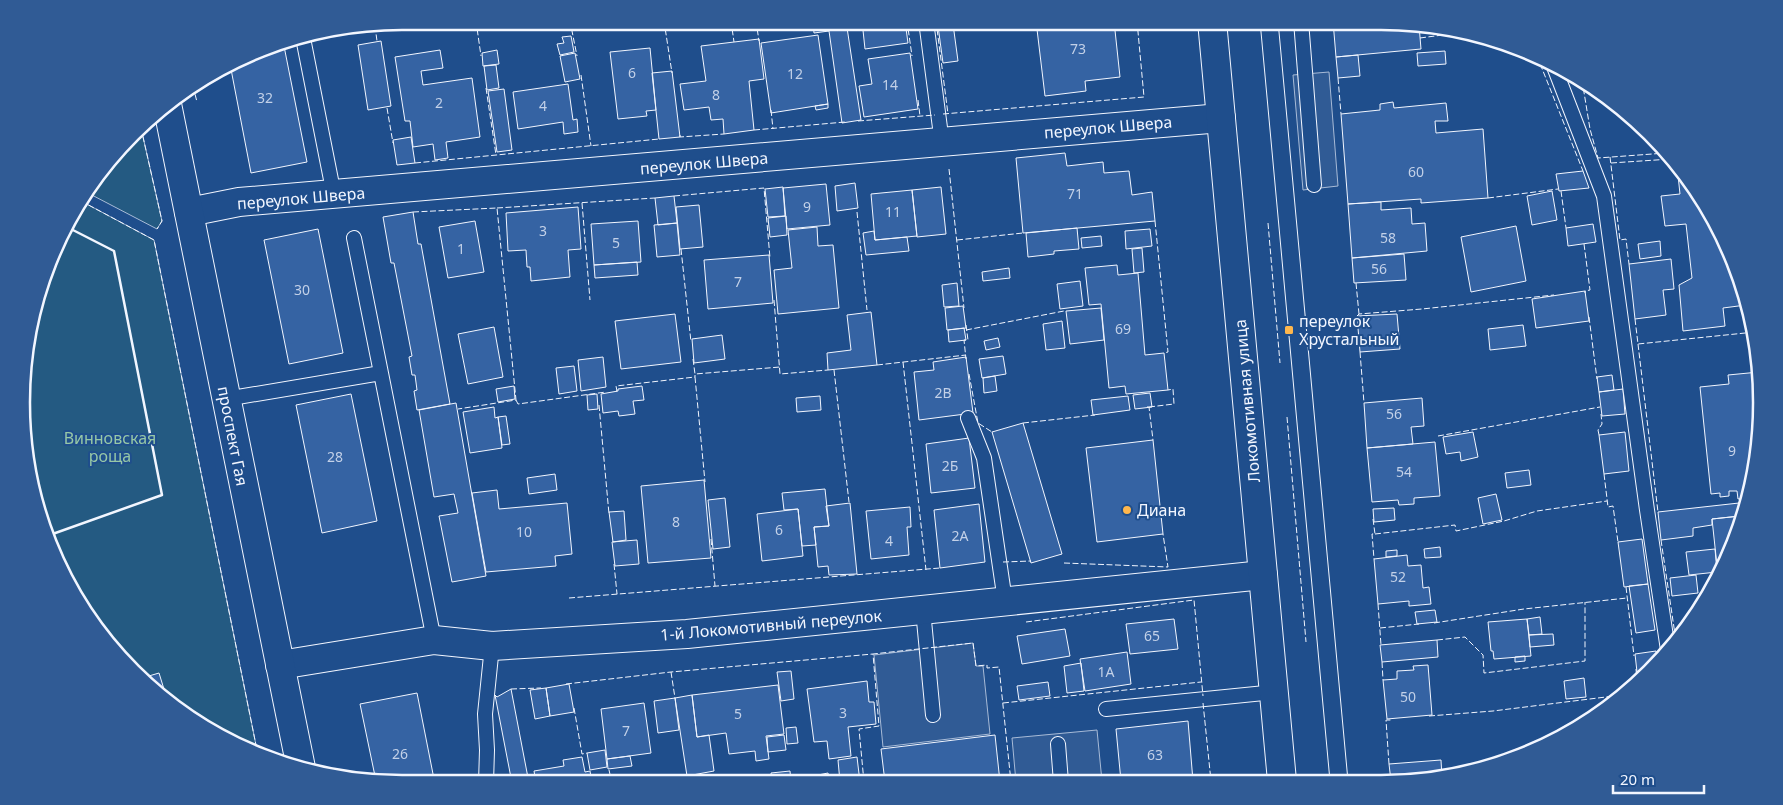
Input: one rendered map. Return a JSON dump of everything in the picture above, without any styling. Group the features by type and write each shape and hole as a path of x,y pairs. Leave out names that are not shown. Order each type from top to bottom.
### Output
{"street":[{"name":"Локомотивная улица","path":"1213,30 1281,775"},
{"name":"проспект Гая","path":"169,113 299,760"},
{"name":"переулок Швера","path":"189,212 239,202 1221,118"},
{"name":"1-й Локомотивный переулок","path":"280,665 434,640 492,646 687,634 1264,575"}],"lane":[{"path":"927,30 942,142"},
{"path":"1301,30 1314,185"},
{"path":"304,44 334,195"},
{"path":"1557,75 1604,196 1667,641"},
{"path":"354,238 434,640"},
{"path":"226,399 381,373"},
{"path":"968,418 984,458 1005,602"},
{"path":"923,610 933,715"},
{"path":"486,775 485,714 492,646"},
{"path":"1106,709 1274,692"},
{"path":"1058,744 1060,775"}],"green space":[{"path":"143,136 162,221 157,229 93,196 122,157"},
{"name":"Винновская роща","path":"87,204 154,240 256,745 216,725 176,698 157,683 122,648 93,609 68,567 50,522 37,475 33,451 30,402 33,354 43,306 58,260 68,238"}],"shaded area":[{"path":"1329,72 1338,186 1303,190 1293,75"},
{"path":"973,643 976,666 983,666 990,734 883,747 874,655"},
{"path":"1097,730 1101,775 1015,775 1012,738"}],"building":[{"path":"814,30 847,30 861,120 842,123 829,31 814,33"},
{"path":"863,30 906,30 908,43 865,49"},
{"path":"939,30 954,30 958,61 943,63"},
{"path":"1037,30 1115,30 1120,77 1085,81 1086,91 1045,96"},
{"path":"1334,30 1420,32 1421,49 1336,57"},
{"path":"818,35 828,104 771,113 761,43"},
{"path":"571,36 574,52 560,55 557,44 564,43 562,37"},
{"path":"759,39 764,79 749,81 754,130 724,134 723,119 711,120 709,107 684,110 680,84 706,81 701,46"},
{"path":"381,41 391,106 368,110 358,45"},
{"path":"650,48 656,110 646,111 647,116 618,119 610,52"},
{"path":"285,49 307,162 251,173 231,72 260,58"},
{"path":"440,50 443,68 421,71 423,85 472,78 480,137 446,142 448,158 435,160 433,144 413,147 410,121 405,121 395,57"},
{"path":"497,50 499,64 483,66 482,53"},
{"path":"1445,51 1446,64 1418,66 1417,53"},
{"path":"575,53 580,79 565,82 560,56"},
{"path":"910,53 918,109 864,117 859,86 872,84 868,59"},
{"path":"1358,55 1360,76 1338,78 1336,57"},
{"path":"496,65 499,88 487,90 484,66"},
{"path":"672,71 680,137 659,139 652,73"},
{"path":"568,84 573,120 577,119 578,132 564,134 563,122 518,129 513,92"},
{"path":"504,89 512,150 497,152 488,91"},
{"path":"1393,102 1394,108 1446,103 1448,121 1435,121 1436,133 1483,129 1488,198 1421,203 1421,199 1348,204 1341,114 1380,110 1380,104"},
{"path":"828,104 828,108 816,110 815,106"},
{"path":"411,137 415,163 397,165 393,140"},
{"path":"1065,153 1067,166 1103,162 1104,173 1129,171 1132,195 1152,192 1155,221 1023,233 1016,158"},
{"path":"1583,171 1589,188 1559,191 1556,174"},
{"path":"1678,179 1715,238 1733,283 1740,306 1723,308 1725,326 1683,331 1679,285 1692,278 1686,224 1665,226 1661,196 1680,194"},
{"path":"855,183 858,208 837,211 835,186"},
{"path":"826,184 830,225 787,229 783,188"},
{"path":"783,187 785,216 768,217 765,189"},
{"path":"941,187 946,234 917,237 912,190"},
{"path":"912,190 917,236 875,240 871,194"},
{"path":"1552,191 1557,220 1532,225 1527,196"},
{"path":"674,196 677,223 658,225 655,198"},
{"path":"1381,202 1381,210 1411,208 1412,224 1425,223 1427,251 1352,258 1348,204"},
{"path":"699,205 703,247 680,249 676,207"},
{"path":"578,207 581,249 568,250 570,277 531,281 530,267 527,267 526,250 508,251 506,213"},
{"path":"413,212 418,244 421,244 450,404 417,410 414,391 417,390 415,375 412,375 409,357 412,356 394,263 391,263 383,217"},
{"path":"786,216 787,235 770,237 768,218"},
{"path":"475,221 484,272 448,278 439,227"},
{"path":"638,221 641,262 594,265 591,224"},
{"path":"677,223 680,255 657,257 654,225"},
{"path":"1593,224 1596,242 1568,246 1566,228"},
{"path":"1516,226 1526,281 1471,292 1461,237"},
{"path":"817,227 818,246 833,245 839,308 778,314 774,270 792,268 788,230"},
{"path":"1077,228 1079,249 1054,251 1054,254 1028,257 1026,233"},
{"path":"318,229 343,353 289,364 264,240"},
{"path":"1150,229 1152,246 1126,249 1125,231"},
{"path":"874,231 875,240 907,237 909,251 866,255 863,233"},
{"path":"1101,236 1102,246 1082,248 1081,238"},
{"path":"1660,241 1661,256 1640,259 1638,244"},
{"path":"1142,248 1144,272 1134,273 1132,249"},
{"path":"1404,254 1406,280 1354,283 1352,258"},
{"path":"769,255 773,303 708,309 704,260"},
{"path":"1671,259 1674,289 1663,290 1666,315 1635,319 1629,264"},
{"path":"637,262 638,275 595,278 594,265"},
{"path":"1117,265 1118,275 1138,273 1145,355 1164,353 1168,390 1126,394 1125,386 1109,388 1101,304 1089,305 1085,268"},
{"path":"1009,268 1010,278 983,281 982,272"},
{"path":"1080,281 1083,306 1060,309 1057,284"},
{"path":"957,283 959,306 944,307 942,285"},
{"path":"1585,291 1589,321 1536,328 1532,299"},
{"path":"963,306 966,328 947,330 945,308"},
{"path":"1101,308 1104,340 1070,344 1066,311"},
{"path":"871,312 877,365 828,370 827,353 851,350 847,315"},
{"path":"675,314 681,362 621,369 615,321"},
{"path":"1397,314 1400,349 1360,352 1357,316"},
{"path":"1062,321 1065,348 1046,350 1043,324"},
{"path":"1523,325 1526,346 1490,350 1488,329"},
{"path":"494,327 503,377 468,384 458,334"},
{"path":"964,328 966,340 949,342 948,330"},
{"path":"722,335 725,359 694,363 692,339"},
{"path":"998,338 1000,347 986,350 984,341"},
{"path":"1003,356 1006,374 982,378 979,359"},
{"path":"603,357 606,387 581,391 578,360"},
{"path":"966,357 973,413 919,420 914,372 934,370 933,362"},
{"path":"574,366 577,391 559,394 556,368"},
{"path":"1752,373 1752,378 1753,402 1750,451 1746,475 1740,499 1738,499 1737,491 1729,491 1729,496 1720,497 1720,493 1711,494 1700,387 1729,384 1728,375"},
{"path":"1612,375 1614,390 1599,392 1597,377"},
{"path":"995,376 997,391 984,393 983,378"},
{"path":"514,386 515,399 498,402 496,389"},
{"path":"642,386 644,400 633,401 635,414 619,416 618,411 603,413 601,394 618,391 618,389"},
{"path":"1623,389 1625,414 1602,416 1599,392"},
{"path":"1150,393 1152,407 1135,409 1133,395"},
{"path":"351,394 377,521 322,533 296,405"},
{"path":"597,394 598,409 588,410 587,395"},
{"path":"820,396 821,410 797,412 796,398"},
{"path":"1128,396 1130,410 1093,415 1091,400"},
{"path":"1422,398 1424,426 1411,427 1413,444 1367,448 1364,403"},
{"path":"456,403 486,576 452,582 439,516 458,513 454,494 434,497 419,410"},
{"path":"494,407 495,418 498,417 502,448 470,453 463,412"},
{"path":"506,416 510,444 502,445 498,417"},
{"path":"1023,423 1062,554 1031,563 992,432"},
{"path":"1473,432 1478,457 1461,461 1460,452 1446,454 1443,437"},
{"path":"1625,432 1629,471 1604,474 1599,435"},
{"path":"969,438 975,488 931,493 926,444"},
{"name":"Диана","path":"1153,440 1163,534 1097,542 1086,448"},
{"path":"1435,442 1440,496 1414,498 1414,504 1399,505 1398,500 1372,502 1367,448"},
{"path":"1529,470 1531,485 1507,488 1505,473"},
{"path":"555,474 557,490 529,494 527,478"},
{"path":"704,480 711,558 648,563 641,486"},
{"path":"825,489 829,526 814,527 816,545 802,546 798,509 784,510 782,493"},
{"path":"497,490 499,509 567,503 572,554 555,556 556,566 486,572 472,493"},
{"path":"1496,494 1502,520 1483,524 1478,498"},
{"path":"725,498 730,547 713,549 708,500"},
{"path":"850,503 857,574 829,575 828,566 818,567 814,527 829,526 826,506"},
{"path":"1739,503 1735,517 1712,519 1712,525 1693,528 1693,536 1661,540 1658,512"},
{"path":"979,504 985,562 940,568 934,510"},
{"path":"910,507 911,527 907,527 909,555 871,559 866,511"},
{"path":"1394,508 1395,520 1374,522 1373,509"},
{"path":"798,509 803,556 762,561 757,514"},
{"path":"624,511 626,540 613,542 609,512"},
{"path":"1735,517 1717,563 1712,519"},
{"path":"1642,539 1648,584 1624,587 1618,542"},
{"path":"637,540 639,564 615,566 612,542"},
{"path":"1440,547 1441,557 1425,558 1424,549"},
{"path":"1715,549 1716,564 1712,573 1689,575 1686,552"},
{"path":"1397,550 1397,556 1386,557 1386,551"},
{"path":"1407,555 1408,566 1421,565 1423,588 1429,587 1431,604 1409,606 1409,601 1378,604 1374,559"},
{"path":"1696,575 1698,593 1672,596 1670,578"},
{"path":"1648,584 1655,630 1636,633 1629,586"},
{"path":"1435,610 1437,622 1417,624 1415,612"},
{"path":"1540,617 1542,634 1529,635 1527,619"},
{"path":"1174,619 1178,649 1130,654 1126,624"},
{"path":"1527,619 1531,656 1494,659 1493,651 1491,651 1488,622"},
{"path":"1065,629 1070,656 1022,664 1017,636"},
{"path":"1553,634 1554,645 1530,647 1529,635"},
{"path":"1437,640 1438,657 1382,662 1380,645"},
{"path":"1656,651 1656,653 1637,672 1635,654"},
{"path":"1127,652 1131,684 1085,691 1080,659"},
{"path":"1525,656 1525,661 1515,662 1515,657"},
{"path":"1081,663 1084,691 1067,693 1064,666"},
{"path":"1428,665 1432,715 1387,719 1383,680 1397,679 1397,671 1414,670 1413,666"},
{"path":"791,671 794,699 781,701 777,672"},
{"path":"159,673 164,688 157,683 149,676"},
{"path":"1584,678 1586,697 1566,699 1564,681"},
{"path":"867,681 869,702 874,702 876,724 848,727 851,756 829,759 827,741 814,742 807,689"},
{"path":"1048,682 1050,696 1019,700 1017,686"},
{"path":"569,684 574,712 550,716 546,688"},
{"path":"778,685 784,734 766,736 769,759 756,761 755,751 729,754 726,733 697,737 692,695"},
{"path":"546,688 550,716 535,719 530,690"},
{"path":"511,689 527,775 510,775 495,695 497,697"},
{"path":"417,693 433,775 374,774 360,704"},
{"path":"692,695 697,737 709,735 714,771 687,775 675,698"},
{"path":"675,698 679,730 658,733 654,701"},
{"path":"644,703 651,753 607,759 601,709"},
{"path":"1188,721 1192,775 1120,775 1116,729"},
{"path":"796,727 798,743 787,744 786,728"},
{"path":"784,735 786,750 768,752 767,737"},
{"path":"995,735 999,775 884,775 881,749"},
{"path":"605,750 607,767 590,770 587,753"},
{"path":"630,756 632,766 608,769 607,759"},
{"path":"582,757 585,772 590,771 591,775 535,775 534,771 564,766 563,760"},
{"path":"857,757 859,775 839,775 838,760"},
{"path":"1441,760 1442,770 1390,775 1389,764"},
{"path":"790,771 790,775 771,775 771,773"}],"tram line":[{"path":"1261,30 1329,775"},
{"path":"1279,30 1347,775"}],"fence":[{"path":"477,30 481,56"},
{"path":"572,30 577,56"},
{"path":"665,30 672,73"},
{"path":"732,30 734,42"},
{"path":"757,30 759,41"},
{"path":"908,30 912,56"},
{"path":"937,30 948,114"},
{"path":"943,114 1144,97 1138,30"},
{"path":"376,31 377,41"},
{"path":"1420,38 1442,35"},
{"path":"1541,66 1583,171"},
{"path":"581,75 591,146"},
{"path":"1338,78 1341,114"},
{"path":"486,88 496,155"},
{"path":"1584,91 1590,129 1598,158 1658,154"},
{"path":"195,94 197,102"},
{"path":"918,100 920,116"},
{"path":"387,108 393,143"},
{"path":"771,110 773,129"},
{"path":"858,121 935,115"},
{"path":"754,130 845,122"},
{"path":"680,135 680,137 724,134"},
{"path":"143,136 162,221 157,229"},
{"path":"415,163 659,139"},
{"path":"1610,157 1620,240 1626,239 1629,264"},
{"path":"1611,163 1663,160"},
{"path":"949,169 964,308"},
{"path":"674,196 764,188 770,258"},
{"path":"1488,198 1558,189"},
{"path":"1561,191 1566,228"},
{"path":"497,208 655,198"},
{"path":"582,203 590,300"},
{"path":"87,204 154,240 256,745"},
{"path":"413,212 497,208 516,400 458,409"},
{"path":"857,212 867,310"},
{"path":"1155,221 1168,352 1164,353"},
{"path":"1268,223 1280,363"},
{"path":"957,240 1023,233"},
{"path":"1584,244 1590,290 1585,291 1585,293"},
{"path":"681,249 691,342"},
{"path":"1356,283 1359,314"},
{"path":"1357,316 1359,314 1554,295"},
{"path":"774,300 780,374 828,370"},
{"path":"966,330 1064,311"},
{"path":"1589,317 1597,379"},
{"path":"1635,319 1638,344 1746,333"},
{"path":"966,325 968,340 964,340 966,359"},
{"path":"1638,344 1658,512"},
{"path":"1360,352 1364,403"},
{"path":"877,365 966,355"},
{"path":"693,359 695,374 780,367"},
{"path":"903,362 926,570"},
{"path":"834,370 849,502"},
{"path":"969,374 978,423 992,432"},
{"path":"616,391 616,386 695,377 695,375"},
{"path":"695,377 705,482"},
{"path":"1149,407 1174,404 1173,389 1168,390"},
{"path":"516,400 518,404 606,392"},
{"path":"599,405 609,514"},
{"path":"1147,407 1149,407 1153,440"},
{"path":"1438,436 1600,407"},
{"path":"1599,435 1598,430 1602,424 1601,414"},
{"path":"1023,423 1095,415"},
{"path":"1287,417 1306,642"},
{"path":"1604,474 1608,507 1613,506 1618,542"},
{"path":"1375,534 1455,525 1456,531 1504,521 1537,511 1607,501"},
{"path":"1373,519 1375,534 1372,534 1374,559"},
{"path":"1064,563 1168,567 1163,534"},
{"path":"711,539 715,586"},
{"path":"1661,540 1674,631"},
{"path":"1003,562 1031,561"},
{"path":"614,564 617,594"},
{"path":"569,598 940,568"},
{"path":"1626,587 1634,656"},
{"path":"1434,623 1524,609 1627,598"},
{"path":"1026,622 1194,600 1203,696"},
{"path":"1437,640 1465,637 1483,655 1484,673 1585,661 1585,602"},
{"path":"1378,604 1381,645"},
{"path":"1380,628 1419,624"},
{"path":"863,775 859,729 879,726 873,654 973,643 976,666 987,665 987,668 999,667 1010,775"},
{"path":"566,684 671,672 873,654"},
{"path":"1382,662 1383,680"},
{"path":"1636,669 1636,673"},
{"path":"671,672 675,698"},
{"path":"1003,703 1201,682"},
{"path":"511,689 541,688"},
{"path":"1429,716 1493,711 1609,697"},
{"path":"1203,703 1210,775"},
{"path":"574,708 582,754 587,753"},
{"path":"1389,764 1386,720 1391,720"},
{"path":"609,770 610,775"}],"wall":[{"path":"54,534 162,495 114,251 72,230"}],"place":[{"name":"переулок Хрустальный","path":"1289,330"},
{"name":"Диана","path":"1127,510"}]}
